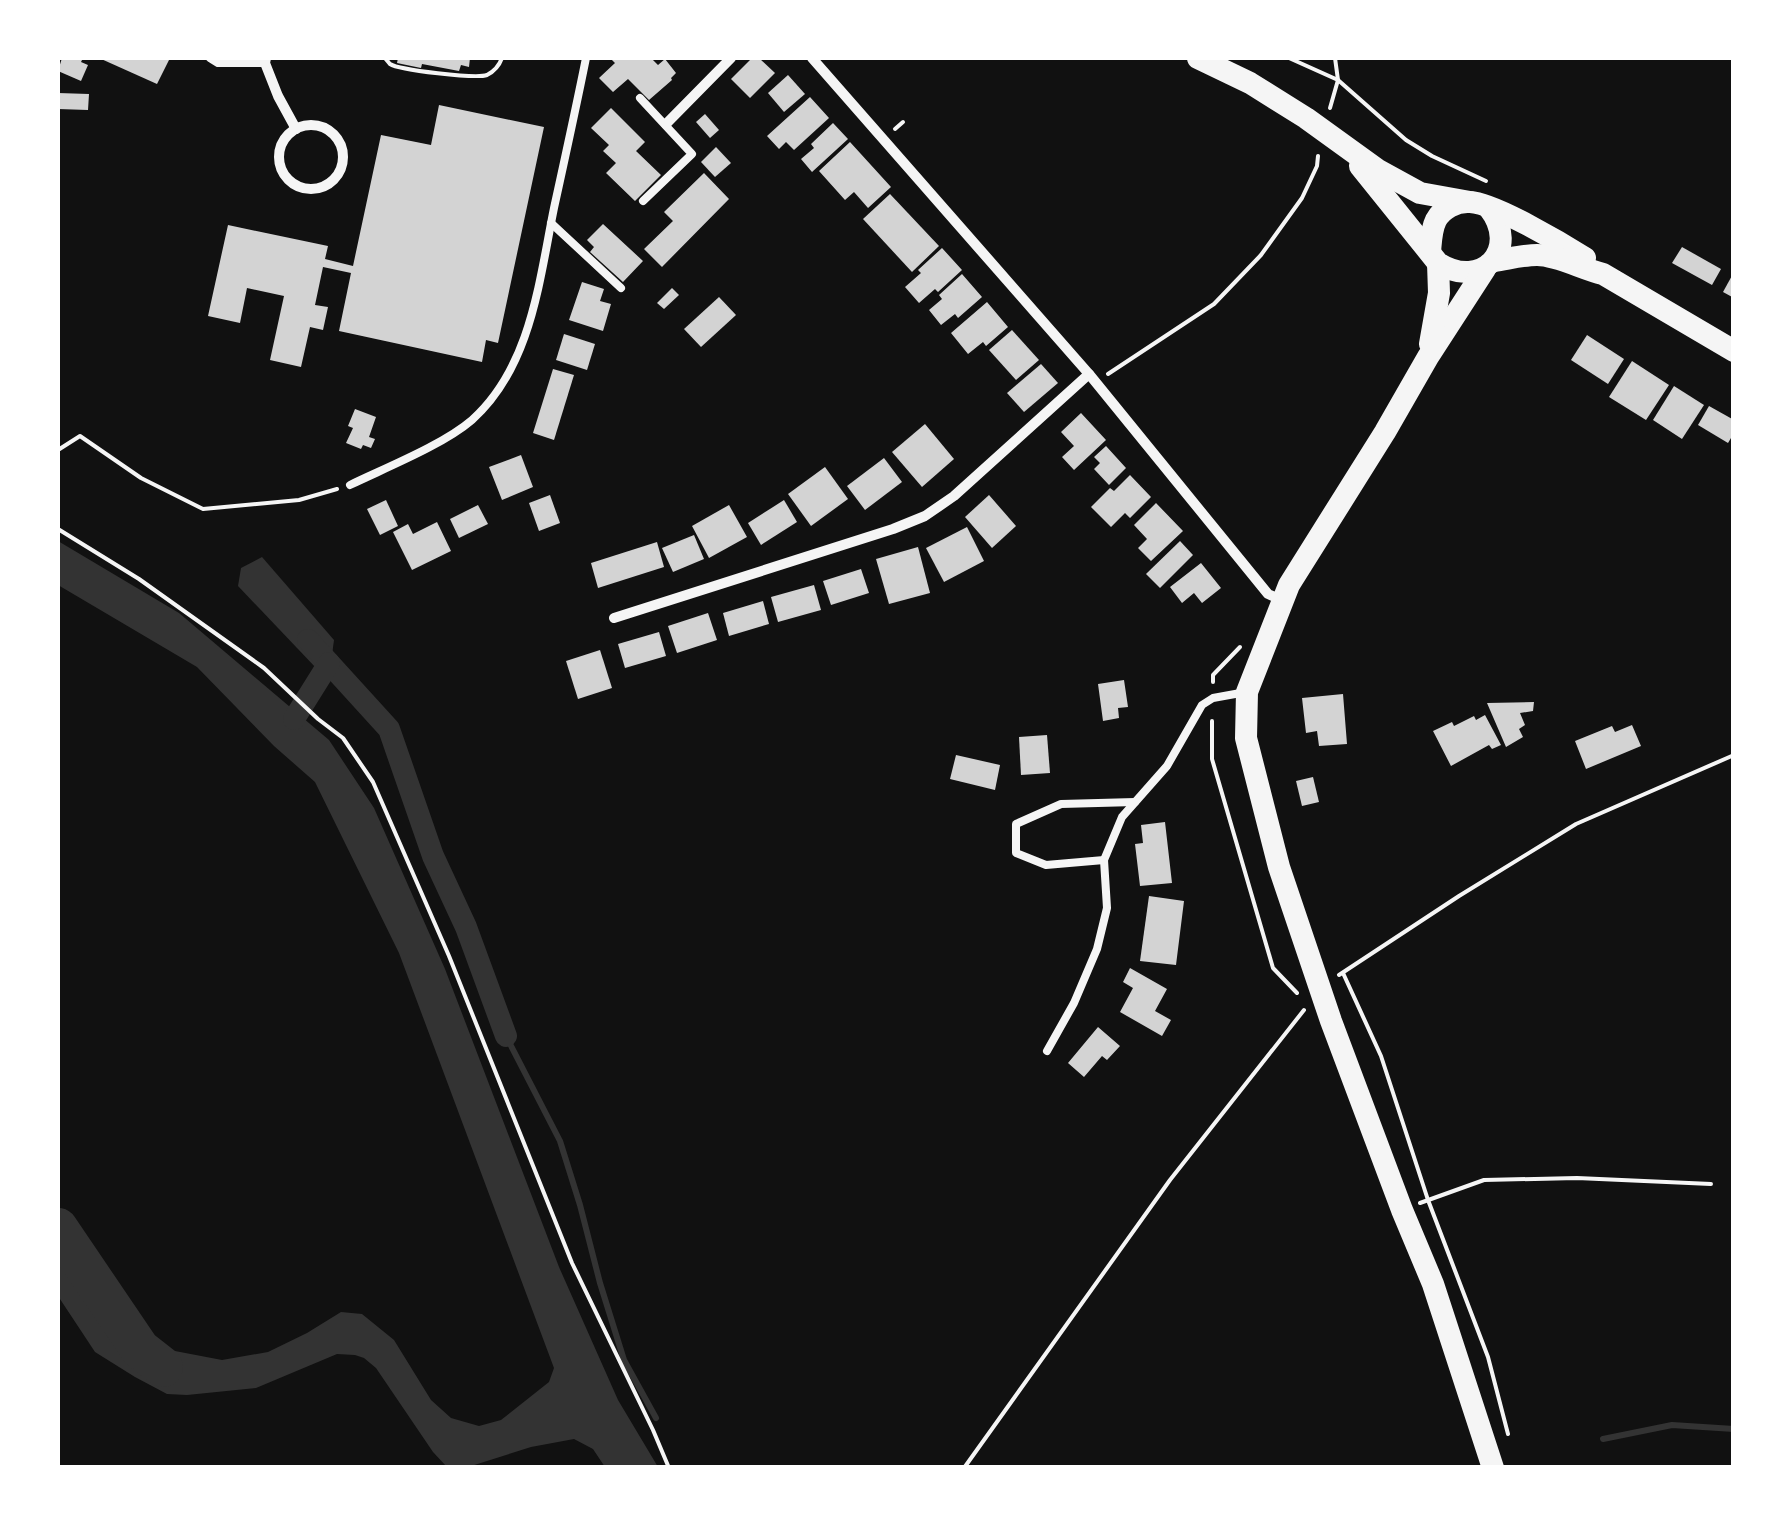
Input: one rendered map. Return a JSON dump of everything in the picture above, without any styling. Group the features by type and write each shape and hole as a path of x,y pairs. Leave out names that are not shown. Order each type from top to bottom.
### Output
{"main road":[{"path":"1198,58 1250,83 1378,170 1420,193 1486,199 1734,351"},
{"path":"1333,137 1448,269 1460,272 1539,254 1603,274"},
{"path":"1428,357 1439,294 1433,228 1437,218 1454,205 1486,199"},
{"path":"1486,199 1497,218 1500,247 1428,357 1290,585 1246,692 1246,738 1280,867 1323,976 1331,1021 1433,1284 1494,1468"}],"street":[{"path":"666,124 731,58"},
{"path":"812,58 1092,378 1268,594 1284,601"},
{"path":"266,60 278,96 296,129"},
{"path":"316,125 326,128 340,144 342,166 329,184 309,190 289,181 282,172 279,151 288,134 296,129 316,125"},
{"path":"614,618 925,516 954,496 1092,378"}],"lane":[{"path":"210,58 218,64 266,60"},
{"path":"350,485 450,436 494,398 524,340 586,58"},
{"path":"640,98 692,154 644,201"},
{"path":"551,223 621,288"},
{"path":"1047,1051 1074,1003 1097,949 1107,908 1104,860 1122,816 1167,766 1202,706 1213,698 1246,692"},
{"path":"1104,860 1046,866 1016,853 1016,824 1061,804 1135,802"}],"path":[{"path":"385,58 392,65 405,68 474,78 497,69 502,58"},
{"path":"1289,58 1338,80 1406,140 1486,199"},
{"path":"1092,378 1214,304 1261,255 1302,198 1333,137 1336,58"},
{"path":"58,450 80,436 141,478 203,509 299,500 350,485"},
{"path":"58,529 139,579 264,668 343,738 373,782 449,956 572,1263 669,1468"},
{"path":"1250,636 1214,675 1212,759 1273,968 1296,993"},
{"path":"1323,976 1342,972 1576,824 1734,755"},
{"path":"1342,972 1381,1056 1428,1200 1488,1358 1512,1449"},
{"path":"964,1468 1170,1180 1308,1005"},
{"path":"1402,1210 1484,1180 1576,1178 1711,1184"}],"shaded area":[{"path":"58,541 179,613 329,740 374,808 445,969 559,1267 618,1400 658,1467 605,1467 593,1449 574,1439 531,1447 468,1467 446,1466 376,1368 355,1355 337,1354 256,1388 167,1394 95,1352 58,1296 58,1203 110,1319 154,1347 222,1360 268,1352 341,1312 362,1314 394,1340 431,1400 451,1418 479,1426 501,1420 549,1382 554,1368 399,953 315,782 197,667 58,585"},
{"path":"262,557 334,640 332,655 317,669 238,586 241,568"}],"building":[{"path":"62,58 83,58 81,62 88,65 81,81 58,71"},
{"path":"99,58 170,58 157,84"},
{"path":"398,58 470,58 469,67 461,65 459,71 397,63"},
{"path":"610,58 651,58 658,65 665,59 676,73 649,100 628,79 613,92 599,78 615,63"},
{"path":"752,58 759,58 775,73 750,98 731,79"},
{"path":"788,75 805,94 784,112 768,93"},
{"path":"58,93 89,94 88,110 58,109"},
{"path":"810,97 829,118 794,150 786,142 779,149 767,136"},
{"path":"439,105 544,127 498,343 486,340 482,362 339,331 351,273 323,267 315,305 328,307 323,330 310,327 301,367 270,360 284,296 247,288 240,323 208,316 228,225 328,246 325,259 353,266 381,135 431,145"},
{"path":"611,108 645,142 636,151 661,175 635,201 606,173 616,163 603,151 609,145 591,128"},
{"path":"705,114 719,130 710,138 696,122"},
{"path":"833,123 848,139 812,172 801,159"},
{"path":"850,142 891,187 868,208 854,192 845,200 819,171"},
{"path":"716,147 731,163 715,177 701,162"},
{"path":"704,173 729,199 662,267 644,249 673,221 664,212"},
{"path":"890,194 939,246 912,272 863,219"},
{"path":"603,224 643,261 623,282 590,252 594,247 587,240"},
{"path":"1682,247 1721,269 1712,285 1672,263"},
{"path":"942,248 962,270 919,303 905,287"},
{"path":"1734,272 1734,298 1723,292"},
{"path":"962,274 982,297 958,318 955,314 941,325 929,310"},
{"path":"582,282 604,289 600,301 611,304 603,331 569,320"},
{"path":"672,288 679,295 664,309 657,303"},
{"path":"719,297 736,315 701,347 684,329"},
{"path":"987,302 1008,327 986,346 983,342 968,354 951,333"},
{"path":"1012,330 1039,360 1016,380 989,350"},
{"path":"564,334 595,344 587,370 556,360"},
{"path":"1587,335 1624,359 1608,384 1571,360"},
{"path":"1632,361 1669,385 1646,420 1609,397"},
{"path":"1041,364 1058,383 1024,412 1007,393"},
{"path":"553,369 574,375 554,440 533,433"},
{"path":"1674,386 1704,405 1682,439 1653,420"},
{"path":"1709,406 1734,420 1734,433 1728,443 1698,425"},
{"path":"355,409 376,417 369,437 375,439 371,448 346,443"},
{"path":"1081,413 1106,440 1074,470 1062,457 1074,446 1061,432"},
{"path":"925,424 954,459 922,487 892,452"},
{"path":"1106,446 1126,468 1109,485 1094,469 1100,463 1094,457"},
{"path":"521,455 533,487 502,500 489,467"},
{"path":"884,458 902,482 865,510 847,486"},
{"path":"825,467 848,499 811,526 788,494"},
{"path":"1130,475 1151,497 1130,518 1125,513 1111,527 1091,507"},
{"path":"550,495 560,523 539,531 529,503"},
{"path":"989,495 1016,526 992,548 965,517"},
{"path":"386,500 398,526 380,535 367,509"},
{"path":"784,500 797,522 761,545 748,523"},
{"path":"1156,503 1183,531 1151,561 1138,548 1147,539 1134,525"},
{"path":"478,505 488,524 459,538 450,519"},
{"path":"729,505 747,537 709,558 692,526"},
{"path":"437,522 451,551 412,570 393,532 408,524 413,534"},
{"path":"967,527 984,561 944,582 926,548"},
{"path":"694,535 704,559 673,572 662,548"},
{"path":"1180,541 1193,555 1160,588 1146,574"},
{"path":"657,542 664,567 598,588 591,563"},
{"path":"918,547 930,593 889,604 876,559"},
{"path":"1201,563 1221,588 1202,603 1194,593 1182,603 1170,587"},
{"path":"861,569 869,593 831,605 823,581"},
{"path":"814,585 821,610 778,622 771,597"},
{"path":"763,601 769,624 729,636 723,613"},
{"path":"708,613 717,640 677,653 668,626"},
{"path":"659,632 666,656 625,668 618,644"},
{"path":"600,650 612,688 578,699 566,661"},
{"path":"1124,680 1128,707 1118,708 1119,718 1103,721 1098,684"},
{"path":"1343,694 1347,744 1319,746 1317,731 1306,733 1302,698"},
{"path":"1534,702 1533,711 1520,713 1525,725 1519,729 1523,737 1506,747 1487,703"},
{"path":"1485,715 1501,745 1492,749 1489,745 1451,766 1433,731 1452,722 1454,726"},
{"path":"1632,725 1641,746 1586,769 1575,741 1612,726 1615,732"},
{"path":"1047,735 1050,773 1021,775 1019,737"},
{"path":"956,755 1000,765 995,790 950,779"},
{"path":"1313,777 1319,802 1302,806 1296,781"},
{"path":"1165,822 1172,883 1140,886 1135,844 1143,843 1141,825"},
{"path":"1149,896 1184,901 1176,965 1140,961"},
{"path":"1130,968 1167,989 1155,1011 1171,1020 1162,1036 1120,1012 1133,988 1123,982"},
{"path":"1098,1027 1120,1046 1107,1060 1102,1056 1084,1077 1068,1063"}],"waterway":[{"path":"308,640 389,729 433,856 466,927 506,1036"},
{"path":"294,719 329,663"},
{"path":"506,1036 560,1141 624,1360 656,1418"},
{"path":"58,1228 140,1349 163,1367"},
{"path":"1603,1439 1672,1425 1734,1429"}]}
